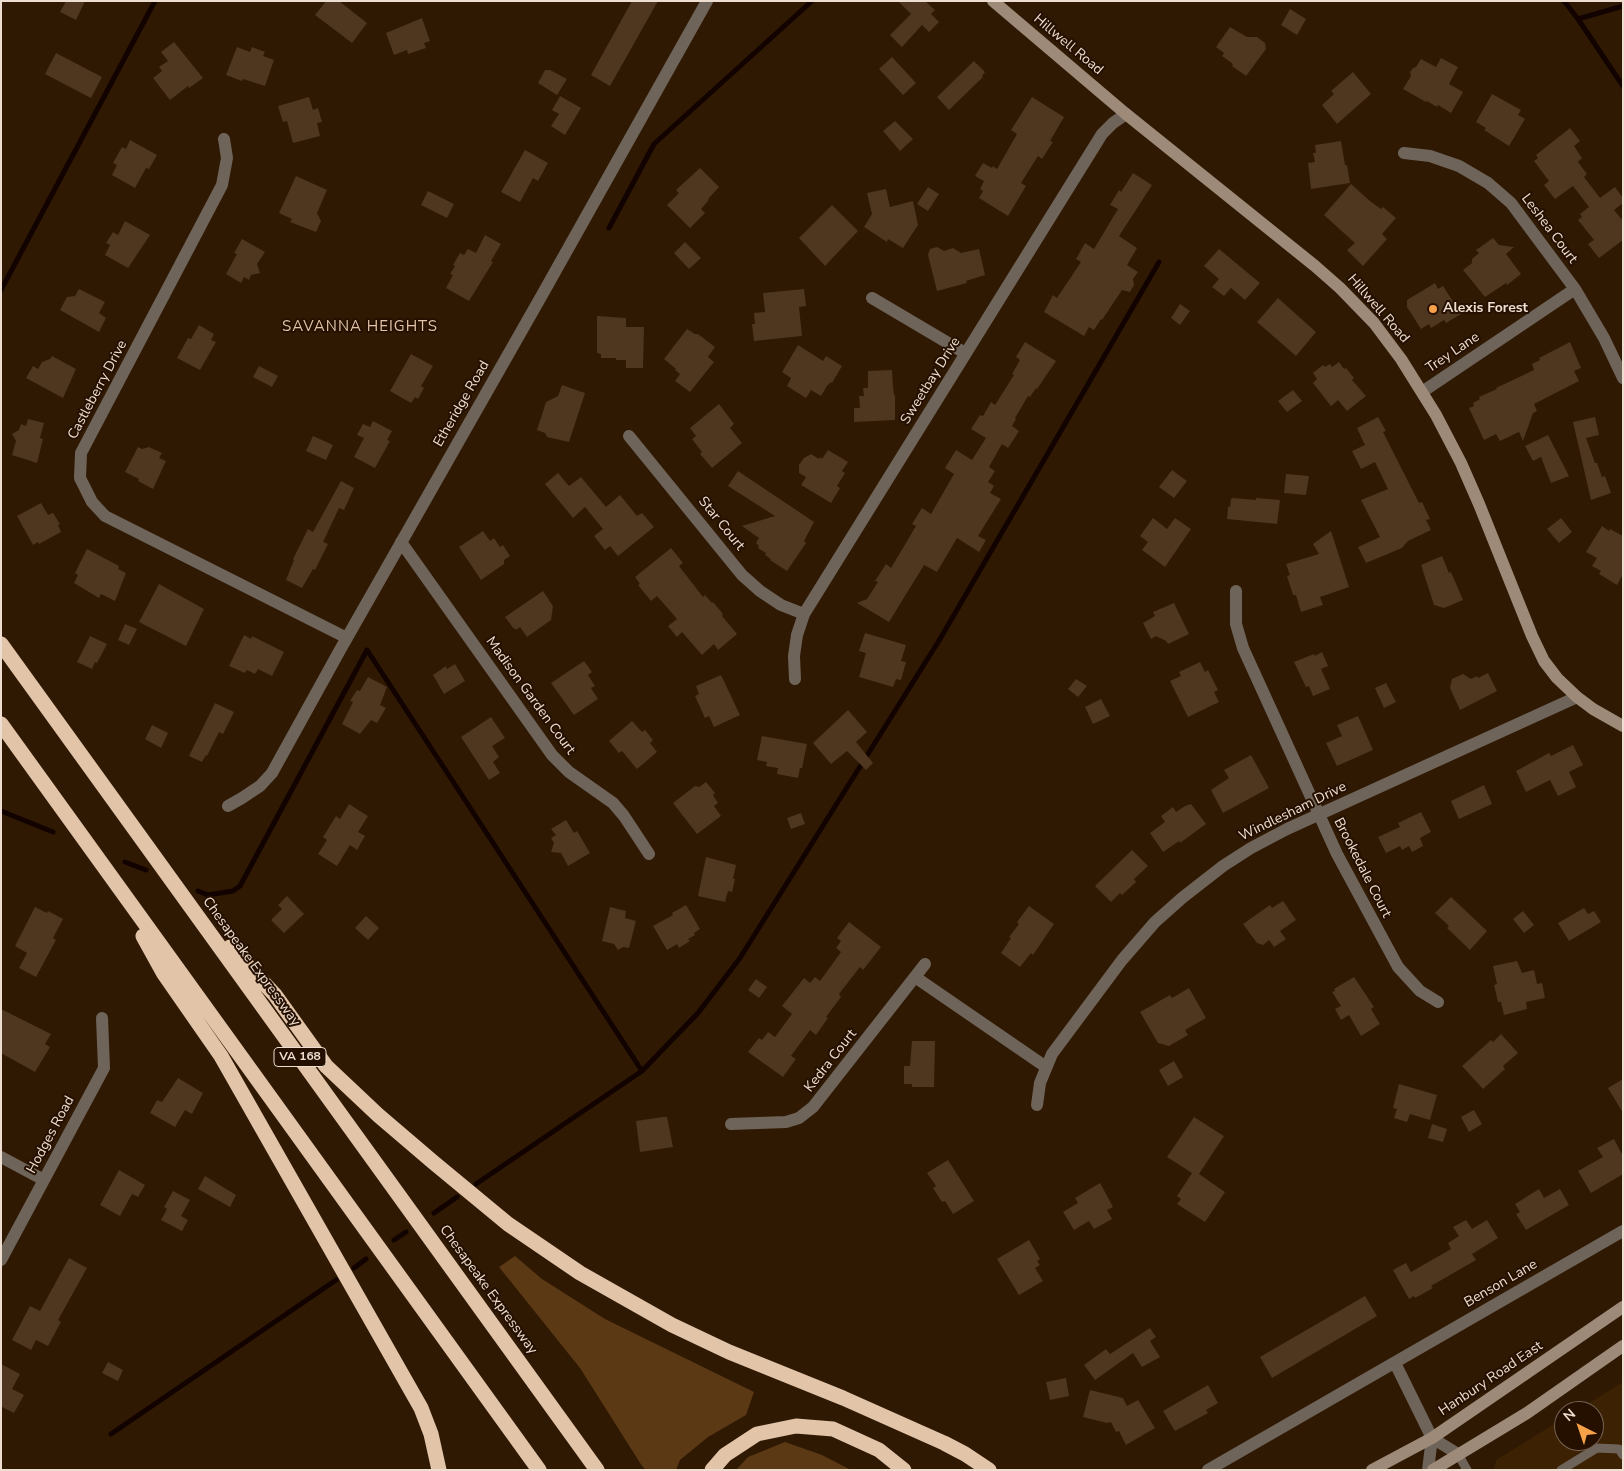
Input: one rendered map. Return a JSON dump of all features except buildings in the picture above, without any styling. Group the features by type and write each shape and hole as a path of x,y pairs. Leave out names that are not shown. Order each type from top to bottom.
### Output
{"highway":[{"name":"Chesapeake Expressway","path":"1,644 597,1470"},
{"path":"1,724 538,1470"},
{"path":"106,871 164,974 220,1056 421,1408 431,1434 439,1470"},
{"path":"191,906 275,995 326,1066 392,1127 508,1224 580,1273 672,1325 729,1352 843,1398 944,1443 989,1470"},
{"path":"712,1470 725,1455 757,1434 796,1426 833,1429 879,1450 904,1470"}],"street":[{"name":"Etheridge Road","path":"228,806 260,786 272,774 707,1"},
{"name":"Hillwell Road","path":"993,1 1126,114 1316,266 1374,323 1402,359 1436,415 1461,463 1544,661 1577,697 1592,710 1623,726"},
{"name":"Sweetbay Drive","path":"795,679 794,656 797,635 804,614 1102,134 1112,123 1126,114"},
{"name":"Castleberry Drive","path":"224,139 227,158 222,185 81,453 80,478 92,502 104,516 347,638"},
{"name":"Leshea Court","path":"1404,153 1430,156 1459,166 1488,183 1510,203 1575,289 1604,338 1623,378"},
{"name":"Trey Lane","path":"1422,392 1575,289"},
{"path":"872,298 965,353"},
{"name":"Star Court","path":"629,436 742,574 760,592 782,605 804,614"},
{"name":"Madison Garden Court","path":"401,542 552,755 569,772 613,803 649,854"},
{"name":"Brookedale Court","path":"1236,590 1236,624 1242,648 1337,854 1398,967 1420,991 1438,1002"},
{"name":"Windlesham Drive","path":"1037,1105 1040,1083 1056,1048 1122,960 1155,922 1223,866 1251,848 1319,814 1577,697"},
{"name":"Kedra Court","path":"731,1124 786,1122 799,1118 813,1107 925,964"},
{"path":"915,977 1046,1068"},
{"name":"Hodges Road","path":"1,1260 104,1068 102,1018"},
{"path":"1,1157 44,1180"},
{"name":"Benson Lane","path":"1208,1470 1623,1231"},
{"name":"Hanbury Road East","path":"1372,1470 1432,1438 1623,1308"},
{"path":"1433,1470 1527,1413 1623,1346"},
{"path":"1395,1363 1432,1438 1458,1454"},
{"path":"1428,1470 1432,1438"}],"lane":[{"path":"1561,1470 1597,1448 1619,1449 1623,1455"},
{"path":"1458,1454 1467,1470"}],"shaded area":[{"path":"515,1256 542,1279 605,1319 754,1392 746,1415 708,1437 680,1460 676,1470 646,1470 580,1368 499,1267"},
{"path":"1623,1382 1623,1470 1494,1470 1496,1460 1554,1424 1554,1451 1604,1451 1604,1401 1592,1401"},
{"path":"785,1442 822,1455 851,1470 736,1470 748,1457"}],"waterway":[{"path":"1,290 155,1"},
{"path":"609,228 654,144 812,1"},
{"path":"1564,1 1623,86"},
{"path":"1578,19 1623,6"},
{"path":"476,1184 642,1071 698,1013 740,958 940,639 1159,262"},
{"path":"198,891 208,895 233,891 240,886 367,650 642,1071"},
{"path":"1,811 53,832"},
{"path":"125,862 146,870"},
{"path":"434,1213 457,1197"},
{"path":"394,1240 406,1232"},
{"path":"354,1268 366,1259"},
{"path":"111,1434 336,1280"}],"place":[{"name":"Alexis Forest","path":"1433,309"}],"district":[{"name":"SAVANNA HEIGHTS","path":"360,327"}]}
